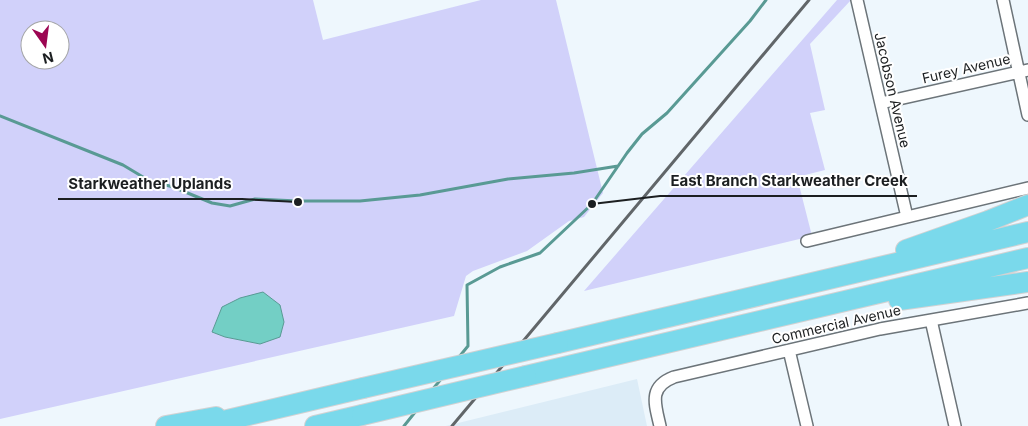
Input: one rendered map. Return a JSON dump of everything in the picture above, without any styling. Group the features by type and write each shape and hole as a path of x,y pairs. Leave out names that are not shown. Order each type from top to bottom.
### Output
{"highway":[{"path":"810,284 1028,205"},
{"path":"202,426 1028,232"},
{"path":"315,426 1028,258"},
{"path":"756,322 1028,282"},
{"path":"166,426 324,398"}],"street":[{"name":"Jacobson Avenue","path":"857,0 907,217"},
{"path":"1003,0 1023,71 1028,115"},
{"name":"Furey Avenue","path":"881,103 1023,71"},
{"path":"807,241 1028,188"},
{"name":"Commercial Avenue","path":"660,426 655,406 656,389 665,381 674,377 880,329 1028,303"},
{"path":"931,320 955,426"},
{"path":"789,350 807,426"}],"shaded area":[{"path":"0,0 313,0 323,40 481,0 556,0 603,193 584,217 569,221 527,251 473,271 466,276 454,316 0,419","holes":["217,321 260,344 225,337 212,332"]},
{"path":"837,0 851,0 810,44 825,110 810,113 825,170 797,177 812,236 584,291"},
{"path":"263,292 280,305 284,322 280,337 260,344 225,337 212,332 222,307 240,298"},
{"path":"637,379 647,426 446,426"}],"waterway":[{"path":"459,357 468,346 467,285 500,267 540,253 592,204 642,134 667,113 750,21 766,0"},
{"path":"0,116 123,165 148,180 173,187 212,203 230,206 255,199 360,201 420,195 508,179 574,173 618,166"},
{"path":"432,390 442,378"},
{"path":"404,426 416,411"}],"railway":[{"path":"452,426 809,0"}],"place":[{"name":"Starkweather Uplands","path":"298,202"},
{"name":"East Branch Starkweather Creek","path":"592,204"}]}
